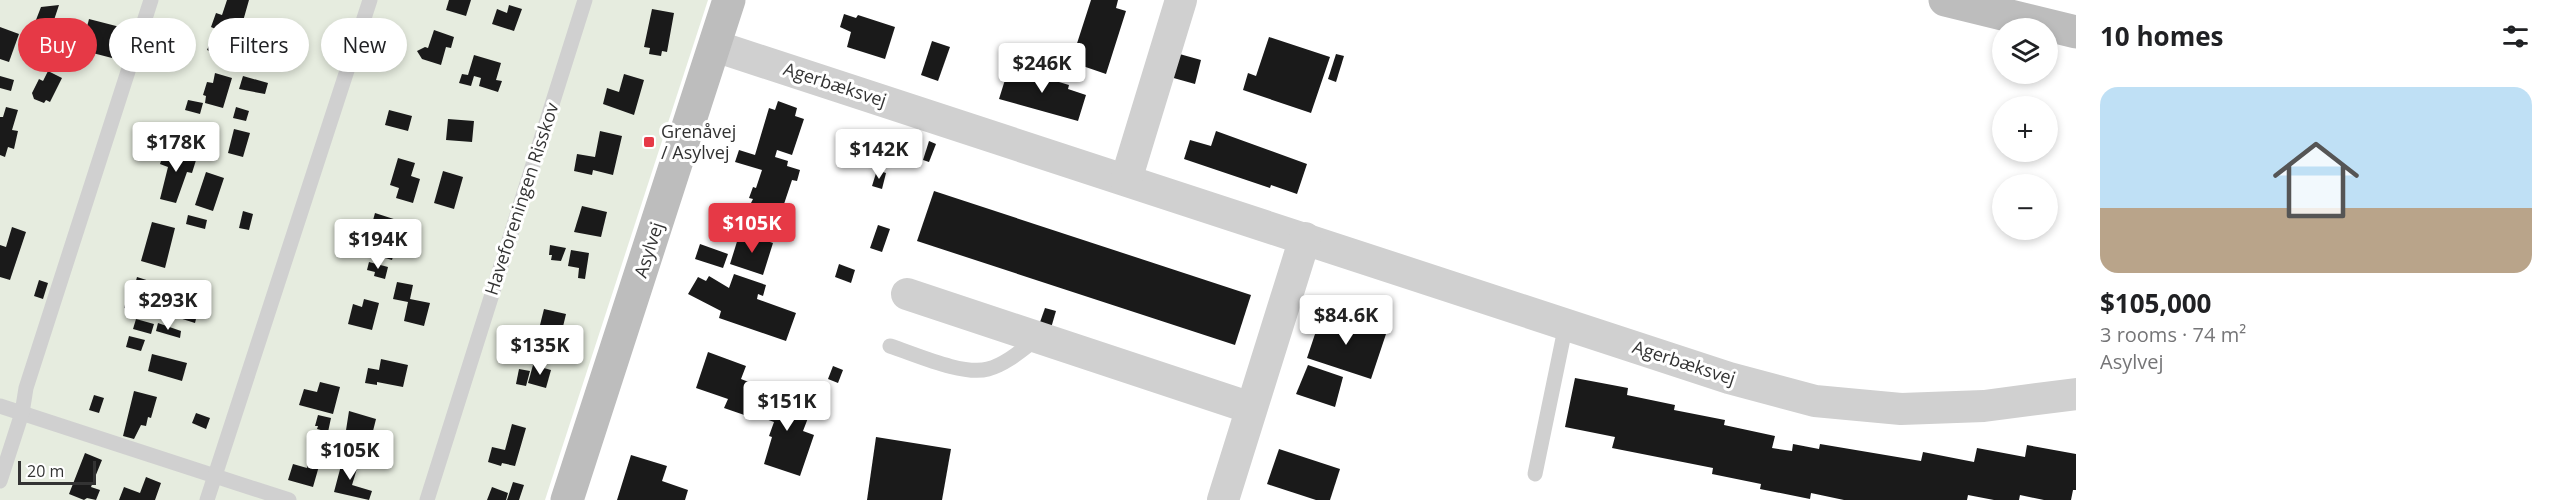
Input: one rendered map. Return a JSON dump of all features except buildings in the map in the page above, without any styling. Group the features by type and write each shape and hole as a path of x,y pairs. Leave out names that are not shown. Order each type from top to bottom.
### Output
{"street":[{"name":"Asylvej","path":"567,500 729,0"},
{"path":"1126,180 1181,0"},
{"path":"1945,0 2076,32"},
{"name":"Agerbæksvej","path":"715,46 1729,378 1815,401 1901,409 1984,406 2076,394"},
{"path":"1223,500 1305,238"},
{"path":"907,294 1251,408"}],"lane":[{"path":"0,481 22,413 30,377 151,0"},
{"path":"207,500 370,0"},
{"name":"Haveforeningen Risskov","path":"427,500 585,0"},
{"path":"1535,474 1566,324"},
{"path":"890,346 957,367 988,369 1040,338"},
{"path":"0,406 289,500"}],"shaded area":[{"path":"0,0 708,0 545,500 0,500"}],"place":[{"name":"Grenåvej / Asylvej","path":"649,142"}]}
